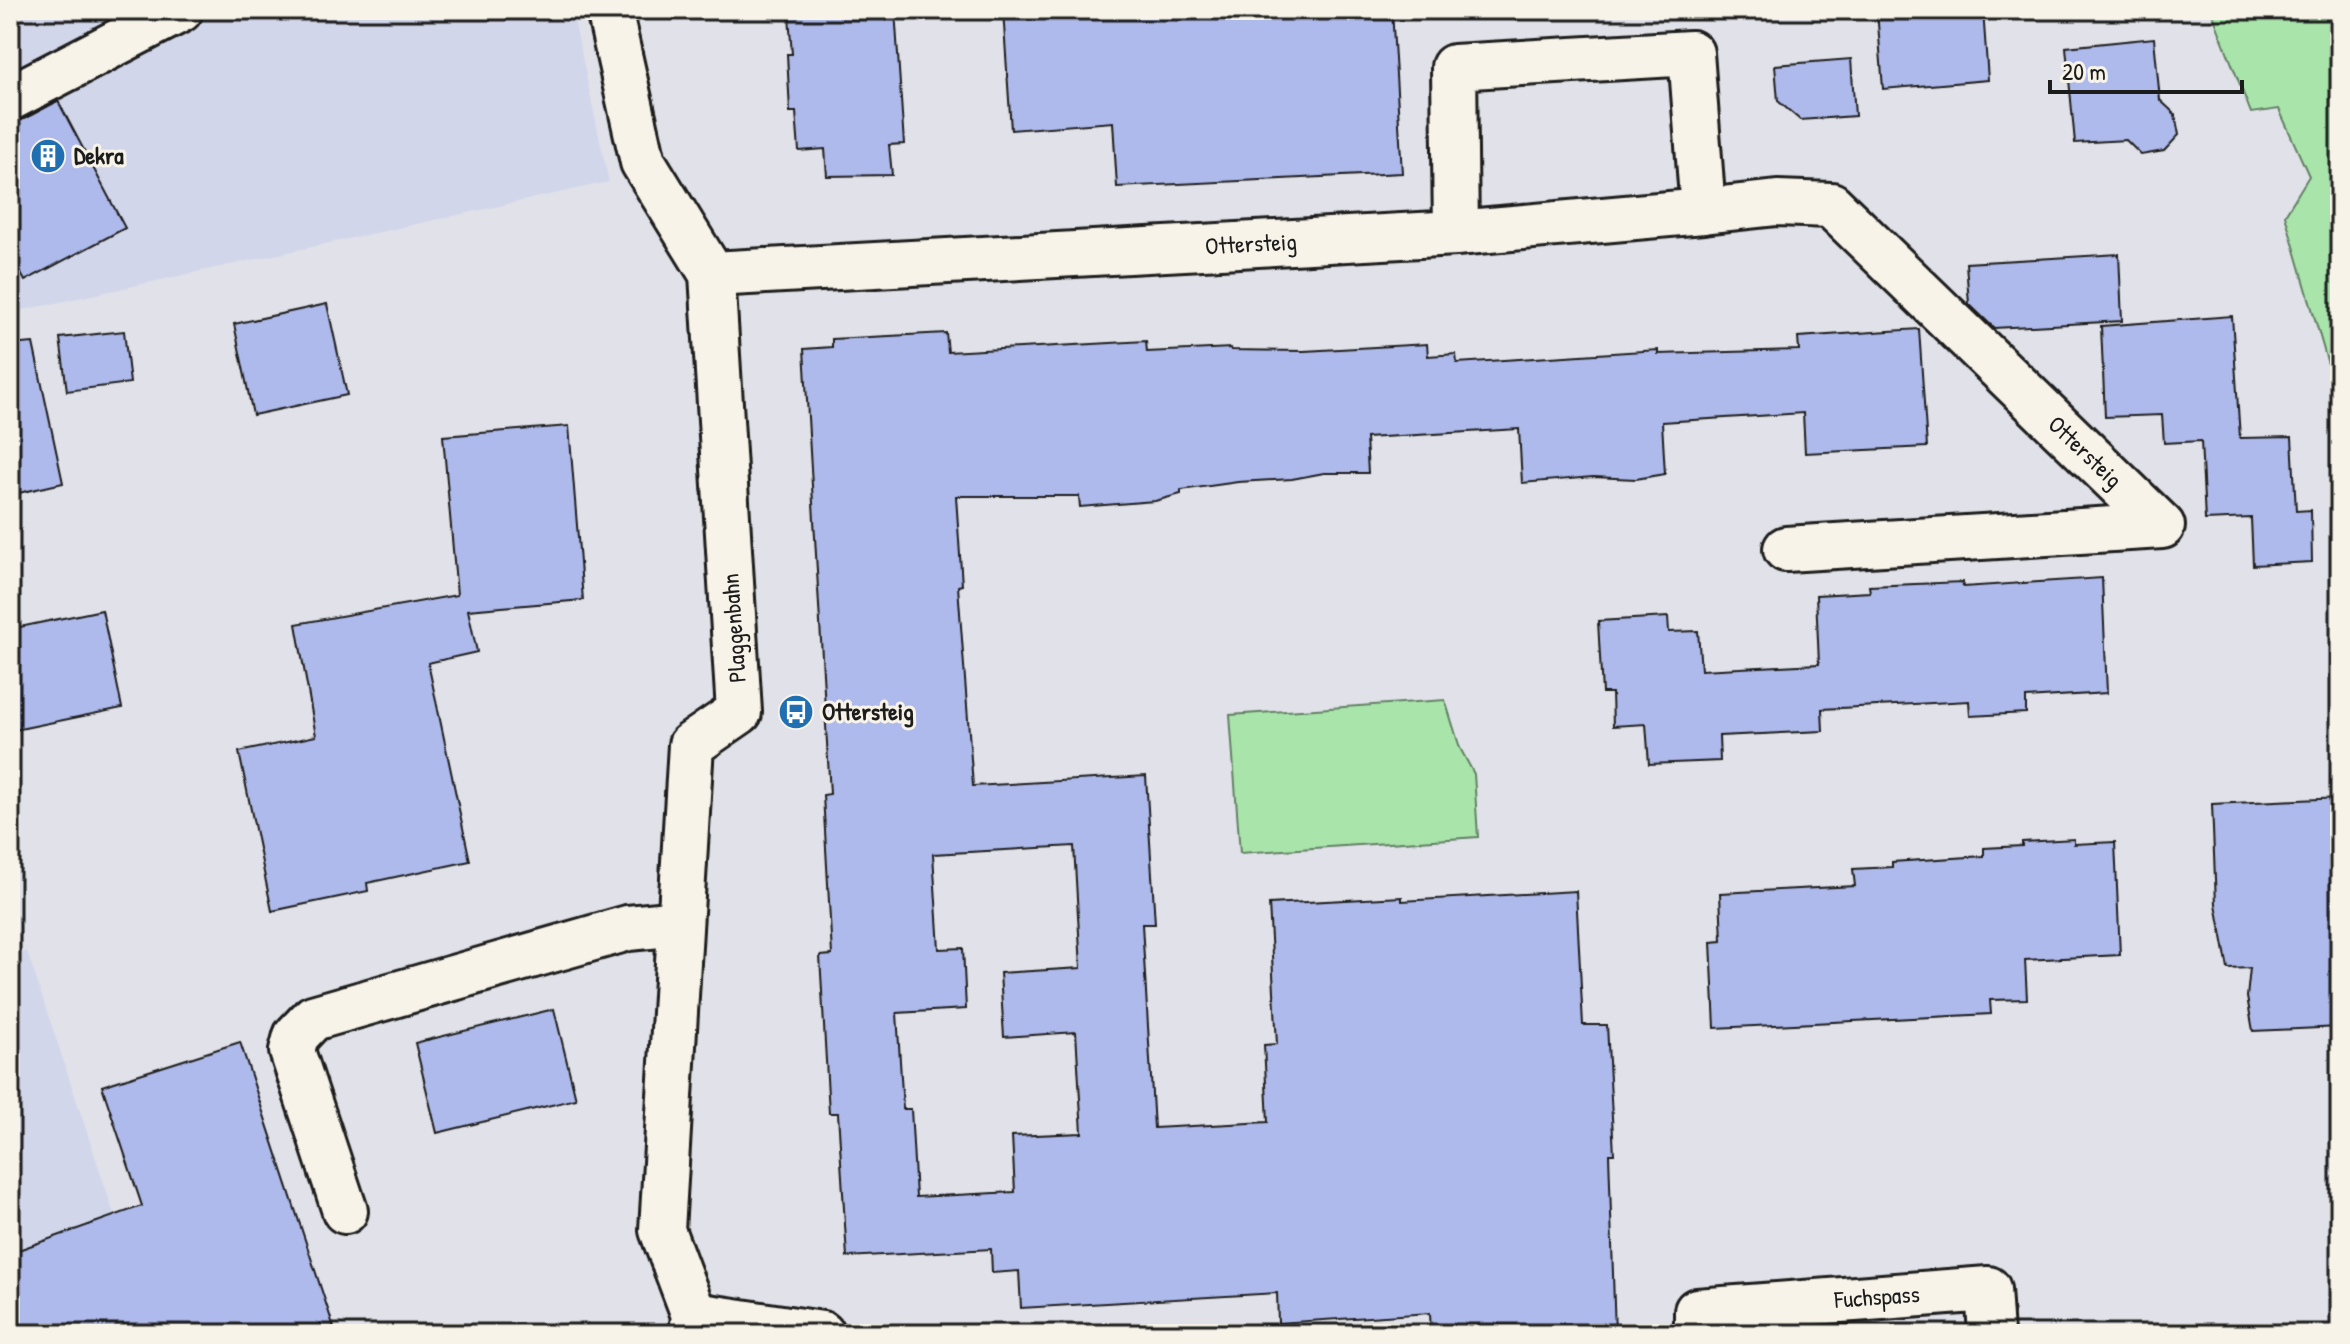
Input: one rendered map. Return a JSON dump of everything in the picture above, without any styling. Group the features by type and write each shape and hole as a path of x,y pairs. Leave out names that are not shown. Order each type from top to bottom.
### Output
{"street":[{"path":"10,98 180,10"},
{"name":"Plaggenbahn","path":"609,10 643,162 712,274 739,712 691,745 662,1230 693,1324"},
{"path":"1456,233 1454,67 1691,53 1703,211"},
{"name":"Ottersteig","path":"712,274 1456,233 1777,203 1831,205 2162,526 1786,549"},
{"path":"345,1211 292,1051 296,1036 313,1018 628,928 680,923"},
{"name":"Fuchspass","path":"1697,1334 1697,1311 1988,1289 1991,1334"},
{"path":"693,1324 822,1334"}],"shaded area":[{"path":"10,10 572,10 609,182 10,313"},
{"path":"27,951 154,1334 10,1334 10,957"}],"green space":[{"path":"2211,10 2340,10 2340,406 2285,215 2309,176 2279,109 2251,113"},
{"path":"1445,700 1460,748 1474,774 1478,837 1240,853 1230,715"}],"building":[{"path":"799,10 895,10 904,144 889,145 892,175 827,176 825,149 799,151 796,112 790,112 787,54 792,54 789,16 799,15"},
{"path":"1003,10 1392,10 1402,173 1117,187 1113,122 1011,130"},
{"path":"1877,10 1983,10 1988,80 1883,89"},
{"path":"2154,38 2160,100 2175,114 2179,135 2164,151 2141,155 2126,140 2075,143 2066,47"},
{"path":"1851,59 1855,116 1800,120 1778,101 1775,65"},
{"name":"Dekra","path":"58,101 125,228 25,281 10,253 10,123"},
{"path":"2119,254 2122,321 1994,328 1969,304 1966,263"},
{"path":"327,304 347,395 253,415 234,324"},
{"path":"2232,316 2240,438 2292,437 2296,511 2311,510 2312,562 2253,565 2251,518 2205,520 2201,441 2164,443 2162,415 2105,417 2101,326"},
{"path":"1919,329 1927,447 1805,453 1803,413 1662,422 1665,474 1636,479 1593,477 1522,483 1519,429 1366,438 1368,473 1324,473 1292,479 1238,482 1181,490 1181,494 1155,501 1080,507 1079,496 956,496 962,585 958,586 973,786 1146,776 1155,924 1142,924 1154,1128 1268,1122 1264,1045 1277,1044 1269,904 1402,897 1402,901 1576,891 1583,1025 1607,1025 1614,1154 1609,1154 1615,1334 1431,1334 1430,1313 1278,1323 1277,1293 1021,1308 1019,1271 992,1273 991,1249 847,1257 838,1113 829,1113 820,956 832,955 823,795 830,794 804,349 832,347 832,339 946,333 948,352 1146,341 1147,352 1231,348 1304,351 1427,344 1428,356 1456,354 1457,363 1658,350 1658,354 1799,350 1798,337","holes":["1074,846 1081,968 1000,973 1004,1037 1076,1032 1082,1133 1012,1136 1015,1192 916,1197 911,1109 903,1109 897,1013 966,1009 963,948 939,949 933,854"]},
{"path":"124,331 130,383 67,391 60,338"},
{"path":"33,343 63,483 10,495 10,345"},
{"path":"569,426 583,600 468,610 477,652 428,663 470,861 367,883 368,891 272,911 239,752 316,736 296,624 457,595 443,436"},
{"path":"2102,578 2107,693 2026,698 2026,713 1970,716 1969,701 1822,709 1823,731 1719,736 1720,761 1649,764 1646,724 1613,726 1612,693 1602,693 1598,621 1668,617 1669,632 1698,631 1701,670 1819,664 1816,595 1870,592 1869,586 1962,582 1963,587"},
{"path":"102,610 122,708 10,731 10,629"},
{"path":"2340,798 2340,1027 2253,1031 2247,997 2250,968 2228,969 2216,904 2212,804"},
{"path":"2074,839 2074,844 2115,842 2120,955 2025,960 2027,999 1990,1000 1991,1014 1715,1028 1711,942 1722,941 1720,893 1855,886 1853,869 1892,867 1892,862 1984,856 1984,848"},
{"path":"554,1009 576,1099 437,1133 415,1043"},
{"path":"240,1042 336,1334 10,1334 10,1253 142,1206 102,1086"}],"place":[{"name":"Dekra","path":"48,156"},
{"name":"Ottersteig","path":"796,712"}]}
